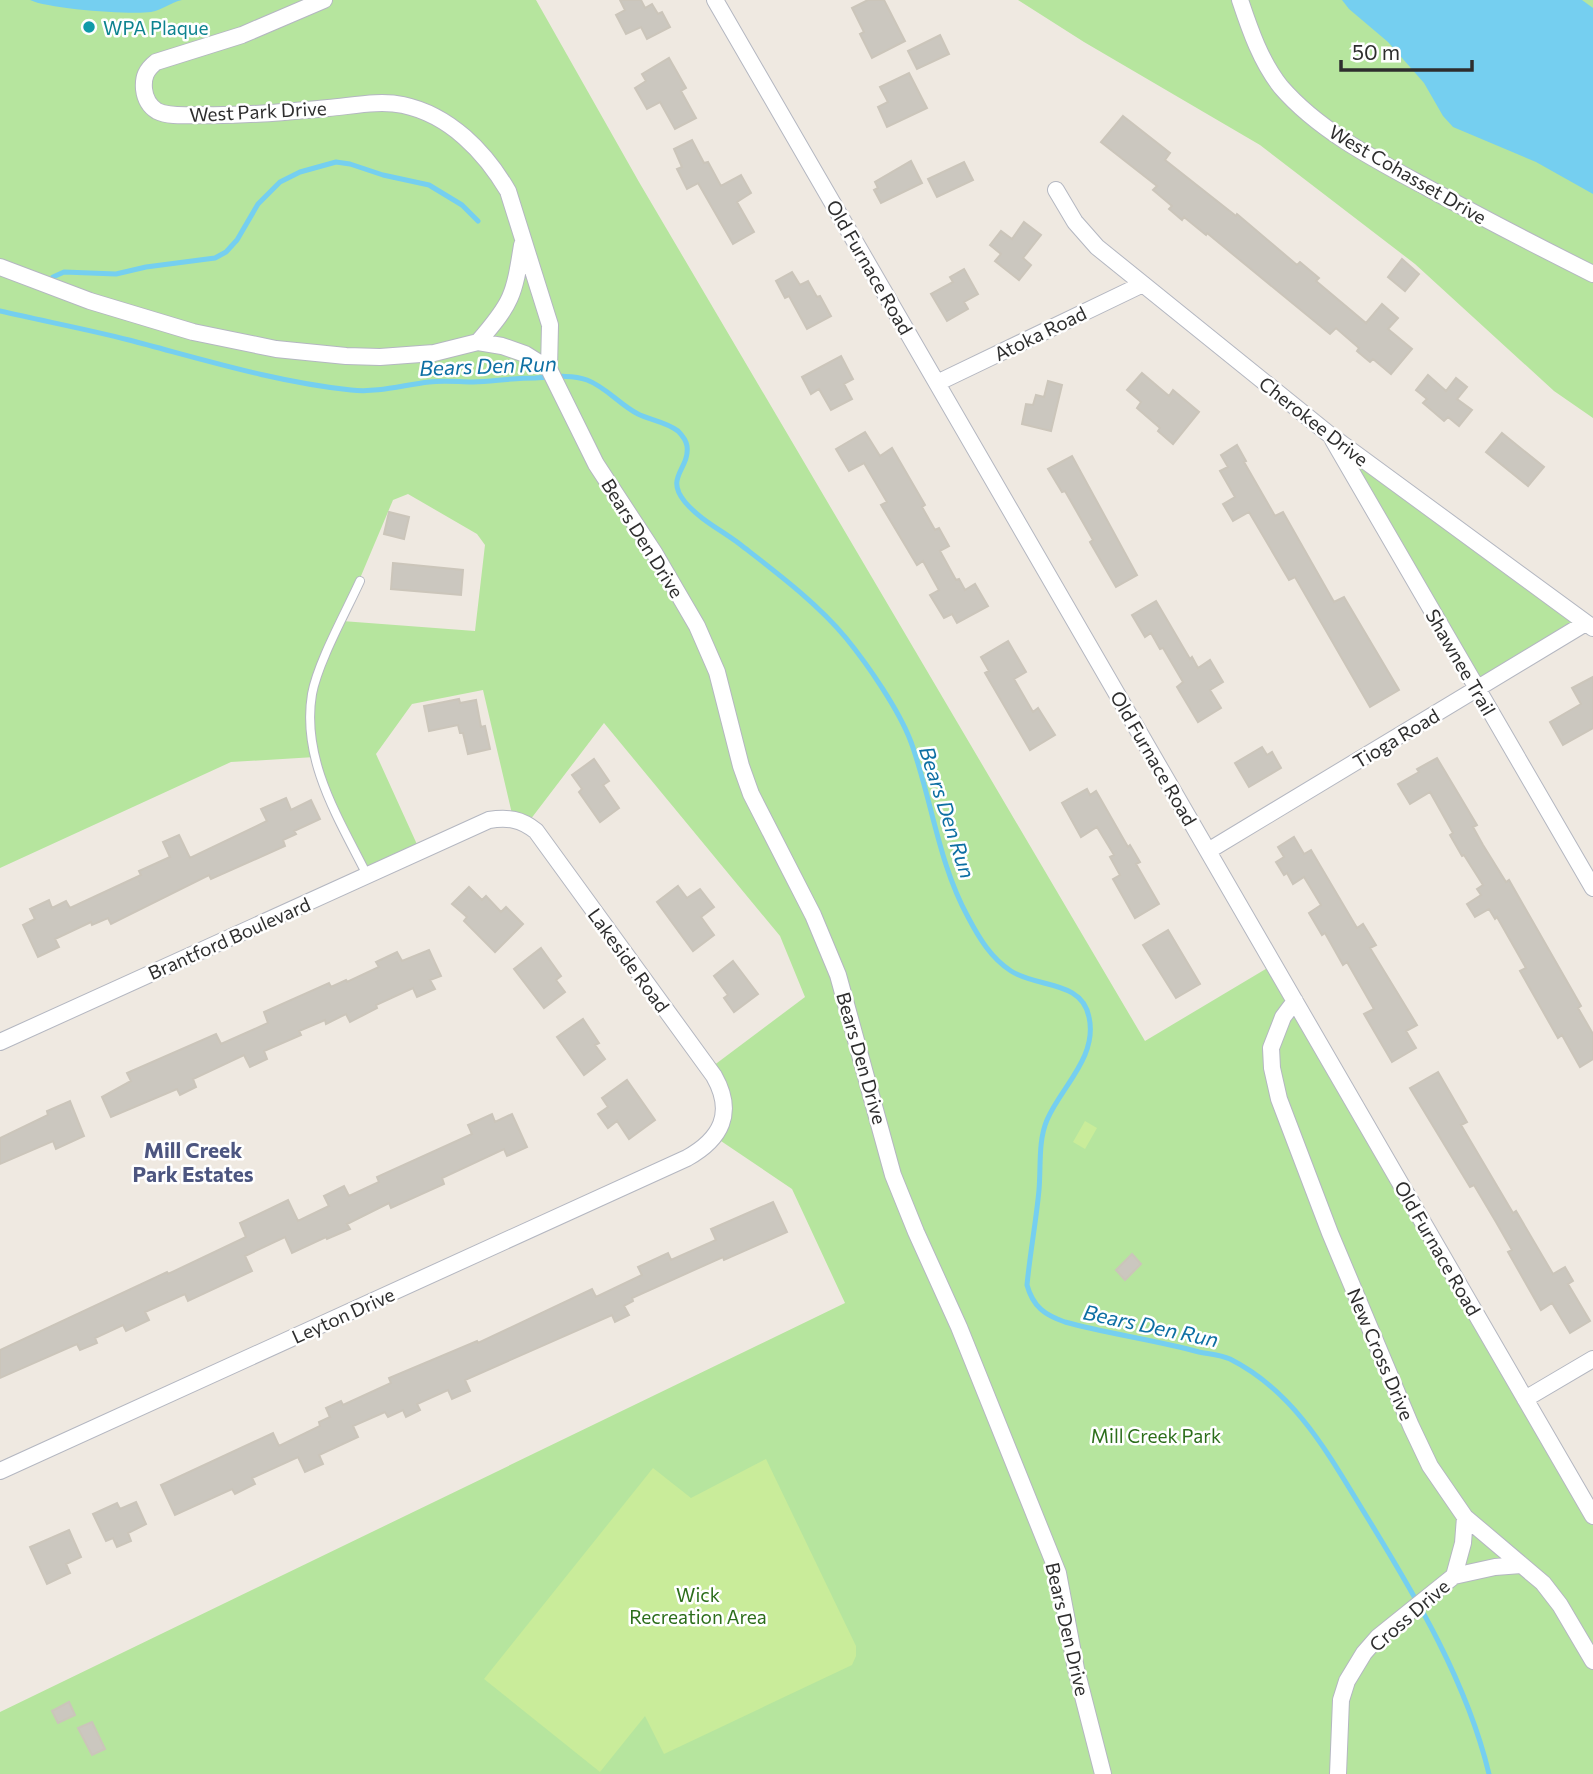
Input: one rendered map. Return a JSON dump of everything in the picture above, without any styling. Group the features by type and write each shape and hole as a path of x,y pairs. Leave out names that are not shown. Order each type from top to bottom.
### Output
{"street":[{"name":"West Park Drive","path":"324,0 242,35 156,62 148,68 143,80 148,104 158,111 174,114 242,116 374,103 403,105 424,112 468,139 485,155 508,191 522,243 541,291 550,325 549,370"},
{"name":"Old Furnace Road","path":"715,0 1593,1516"},
{"name":"West Cohasset Drive","path":"1240,0 1249,27 1280,86 1318,121 1396,171 1593,274"},
{"name":"Cherokee Drive","path":"1056,190 1085,235 1143,284 1330,435 1589,626"},
{"name":"West Park Drive","path":"478,342 500,317 513,293 522,243"},
{"path":"0,267 103,305 193,332 276,349 380,357 434,353 478,342 525,354 549,370"},
{"name":"Atoka Road","path":"937,383 1143,284"},
{"name":"Bears Den Drive","path":"549,370 608,484 697,626 717,672 741,766 751,793 813,915 838,975 893,1175 959,1327 1058,1573 1076,1669 1103,1774"},
{"name":"Shawnee Trail","path":"1330,435 1593,888"},
{"name":"Tioga Road","path":"1208,851 1477,689 1589,626"},
{"name":"Lakeside Road","path":"458,833 503,817 527,824 536,831 714,1076 724,1101 721,1125 715,1137 703,1149 687,1158"},
{"name":"Brantford Boulevard","path":"0,1042 458,833"},
{"name":"New Cross Drive","path":"1295,1001 1283,1017 1271,1048 1272,1068 1279,1099 1330,1233 1411,1426 1430,1466 1465,1517 1543,1583 1560,1605 1593,1661"},
{"name":"Leyton Drive","path":"0,1471 687,1158"},
{"path":"1525,1399 1593,1359"},
{"name":"Cross Drive","path":"1454,1576 1463,1543 1465,1517"},
{"name":"Cross Drive","path":"1338,1774 1339,1716 1347,1681 1378,1637 1454,1576 1495,1567 1521,1565"}],"lane":[{"path":"360,581 312,693 310,728 326,793 367,875"}],"green space":[{"name":"Mill Creek Park","path":"0,0 536,0 639,182 1145,1041 1274,964 1593,1516 1593,1774 0,1774 0,1712 845,1303 792,1189 715,1137 721,1125 709,1069 805,997 780,936 604,723 527,824 513,818 483,690 412,704 376,754 420,851 367,875 315,757 231,762 0,868","holes":["408,494 477,534 485,545 475,631 342,621 393,500"]},
{"path":"1018,0 1593,0 1593,418 1554,391 1415,264 1260,145 1084,42"},
{"path":"1330,435 1584,624 1477,689"},
{"path":"1085,1121 1097,1128 1085,1149 1073,1142"},
{"name":"Wick Recreation Area","path":"766,1459 856,1646 852,1665 664,1754 645,1716 600,1772 484,1679 653,1468 691,1498"}],"water":[{"path":"30,0 182,0 155,11 141,13 71,9"},
{"path":"1342,0 1582,0 1593,8 1593,194 1536,162 1453,127 1443,116 1424,83 1388,42"}],"building":[{"path":"620,0 641,0 645,8 652,4 658,14 662,12 670,27 647,39 641,27 626,34 616,15 625,10"},
{"path":"868,0 884,0 905,41 872,58 860,34 864,32 852,8"},
{"path":"940,35 949,54 917,69 908,51"},
{"path":"669,58 686,88 681,91 696,118 675,129 660,102 647,109 635,88 646,81 642,74"},
{"path":"909,73 927,108 887,127 878,107 888,102 880,87"},
{"path":"1123,116 1170,153 1165,160 1236,216 1237,214 1297,265 1300,262 1319,278 1316,281 1366,323 1382,304 1398,318 1388,329 1412,349 1391,374 1373,359 1370,362 1357,351 1359,348 1336,328 1330,334 1207,233 1206,235 1184,217 1182,220 1169,209 1172,206 1153,190 1157,186 1101,142"},
{"path":"692,140 704,163 708,162 721,186 741,175 751,193 737,202 754,232 733,244 698,183 687,189 677,169 682,167 674,149"},
{"path":"911,161 922,183 881,203 874,190 878,188 875,182"},
{"path":"964,162 973,180 937,197 928,179"},
{"path":"1024,222 1041,235 1023,258 1031,265 1019,280 995,261 1001,254 990,245 1001,231 1012,239"},
{"path":"1402,259 1419,274 1405,291 1388,277"},
{"path":"964,269 978,294 964,302 968,309 947,321 931,294 953,282 950,277"},
{"path":"792,272 800,285 808,281 831,316 807,329 789,296 785,298 776,281"},
{"path":"841,356 853,379 844,384 852,399 831,410 819,389 811,394 802,377"},
{"path":"1142,373 1169,396 1173,390 1199,412 1173,444 1158,431 1160,428 1137,408 1141,402 1127,390"},
{"path":"1428,375 1446,391 1456,378 1467,387 1457,399 1472,410 1459,426 1448,417 1444,421 1423,403 1427,399 1416,390"},
{"path":"1048,381 1062,385 1051,431 1022,424 1026,404 1033,405 1036,395 1044,397"},
{"path":"865,432 880,456 892,448 925,505 922,507 935,530 939,528 949,546 940,551 956,580 959,579 965,590 975,584 988,606 957,623 952,614 944,618 930,595 939,590 923,561 917,565 881,505 887,502 864,463 849,471 836,449"},
{"path":"1502,433 1544,467 1528,486 1486,452"},
{"path":"1237,445 1275,516 1283,512 1334,602 1344,597 1399,690 1370,707 1295,577 1289,580 1249,512 1233,521 1223,504 1235,497 1220,471 1228,467 1221,455"},
{"path":"1072,456 1137,575 1116,587 1065,491 1062,492 1048,469"},
{"path":"389,512 409,517 404,539 384,534"},
{"path":"393,563 463,570 461,595 391,589"},
{"path":"1156,601 1190,659 1192,657 1198,668 1210,660 1223,682 1210,690 1221,708 1198,722 1177,687 1183,682 1163,648 1160,649 1151,633 1145,637 1132,615"},
{"path":"1008,641 1026,672 1014,679 1033,712 1038,708 1055,735 1030,750 985,673 989,671 981,657"},
{"path":"1593,677 1593,728 1563,745 1550,722 1581,704 1572,688"},
{"path":"459,699 460,703 476,700 481,727 485,726 490,749 468,754 463,733 460,733 458,725 429,731 424,706"},
{"path":"1262,747 1267,755 1272,752 1281,768 1249,787 1235,763"},
{"path":"1437,758 1477,825 1473,827 1483,845 1506,882 1509,880 1581,1006 1578,1008 1593,1034 1593,1059 1580,1067 1562,1035 1558,1038 1520,971 1526,968 1497,917 1495,919 1489,909 1475,917 1467,904 1481,895 1477,889 1483,885 1450,835 1453,833 1430,792 1410,804 1398,784"},
{"path":"594,759 609,781 603,785 619,808 600,822 579,792 582,789 572,775"},
{"path":"1087,789 1090,795 1096,791 1128,847 1130,845 1140,862 1136,864 1159,904 1135,918 1113,879 1120,875 1110,857 1114,855 1097,827 1081,837 1062,803"},
{"path":"286,798 291,810 311,800 320,819 294,831 296,834 283,840 285,846 211,879 209,875 111,924 108,918 92,925 91,922 55,939 59,947 38,957 23,925 35,919 30,909 49,900 52,908 66,901 70,908 141,875 139,871 170,857 163,842 179,835 190,858 267,821 261,809"},
{"path":"1294,837 1304,854 1311,850 1357,928 1363,924 1376,945 1370,948 1417,1025 1406,1031 1416,1048 1392,1062 1364,1014 1374,1009 1347,962 1343,965 1325,933 1322,935 1309,913 1321,905 1304,877 1293,884 1276,862 1284,857 1278,847"},
{"path":"678,886 687,898 700,889 714,907 701,917 714,935 693,951 657,902"},
{"path":"469,887 482,900 486,896 501,912 506,907 523,924 495,952 464,921 467,917 452,904"},
{"path":"1168,930 1200,984 1176,998 1143,945"},
{"path":"541,948 561,976 556,980 565,992 544,1008 514,969"},
{"path":"429,950 441,976 430,980 435,989 417,997 413,988 376,1005 377,1008 350,1022 346,1014 326,1024 325,1020 299,1031 301,1035 264,1051 267,1059 250,1067 244,1055 193,1079 196,1087 180,1095 177,1089 111,1117 102,1097 131,1081 127,1073 216,1034 221,1044 268,1023 264,1012 329,983 331,987 346,980 347,982 379,967 376,962 397,952 402,961"},
{"path":"733,961 758,994 734,1012 724,998 728,995 714,976"},
{"path":"583,1019 599,1043 595,1045 605,1059 584,1075 557,1037"},
{"path":"1438,1072 1467,1122 1461,1125 1513,1213 1516,1211 1553,1274 1565,1267 1573,1281 1568,1284 1590,1321 1570,1333 1552,1303 1541,1310 1508,1252 1512,1250 1496,1222 1474,1185 1470,1187 1410,1088"},
{"path":"627,1080 655,1120 629,1139 617,1121 608,1128 598,1114 608,1107 602,1098"},
{"path":"70,1101 84,1136 56,1149 53,1141 0,1164 0,1138"},
{"path":"492,1114 495,1122 512,1114 527,1147 507,1156 504,1149 442,1178 444,1184 391,1208 389,1203 347,1224 350,1229 292,1253 285,1237 245,1256 252,1271 188,1301 185,1294 145,1312 149,1320 126,1331 123,1325 95,1338 97,1343 80,1350 77,1344 0,1378 0,1350 246,1237 240,1223 288,1200 298,1221 329,1206 324,1196 344,1186 349,1196 379,1182 377,1177 472,1134 468,1125"},
{"path":"773,1202 787,1232 632,1298 633,1301 624,1306 629,1315 615,1322 612,1315 465,1380 470,1391 452,1399 448,1390 417,1404 420,1410 406,1417 403,1410 388,1417 385,1412 353,1426 358,1437 319,1455 323,1464 305,1472 298,1457 252,1478 255,1484 235,1494 232,1489 175,1515 161,1485 273,1433 279,1446 320,1426 319,1422 330,1417 326,1408 341,1401 343,1405 391,1383 389,1378 477,1341 478,1343 592,1289 596,1297 642,1275 638,1267 668,1253 671,1260 716,1240 711,1229"},
{"path":"1132,1254 1141,1264 1125,1280 1116,1270"},
{"path":"136,1502 146,1524 128,1533 131,1541 117,1547 113,1538 106,1541 93,1514 117,1503 120,1509"},
{"path":"69,1530 81,1557 66,1564 70,1573 47,1584 30,1547"},
{"path":"69,1702 75,1715 58,1723 52,1711"},
{"path":"92,1722 105,1749 92,1755 78,1728"}],"waterway":[{"path":"53,277 64,272 116,274 146,267 215,258 226,252 237,240 258,204 280,182 300,172 336,162 429,185 462,205 478,221"},
{"name":"Bears Den Run","path":"0,311 113,336 267,376 351,390 381,390 435,381 473,382 561,376 581,378 594,383 638,414 678,431 687,446 685,461 677,479 679,493 685,502 782,578 835,625 891,702 911,742 949,875 968,917 986,947 1011,971 1068,991 1085,1005 1089,1017 1088,1045 1077,1071 1053,1108 1042,1137 1039,1190 1027,1285 1036,1305 1065,1322 1230,1359 1274,1389 1293,1408 1325,1449 1421,1609 1468,1706 1489,1774"}],"place":[{"name":"WPA Plaque","path":"89,27"}],"district":[{"name":"Mill Creek Park Estates","path":"193,1161"}]}
